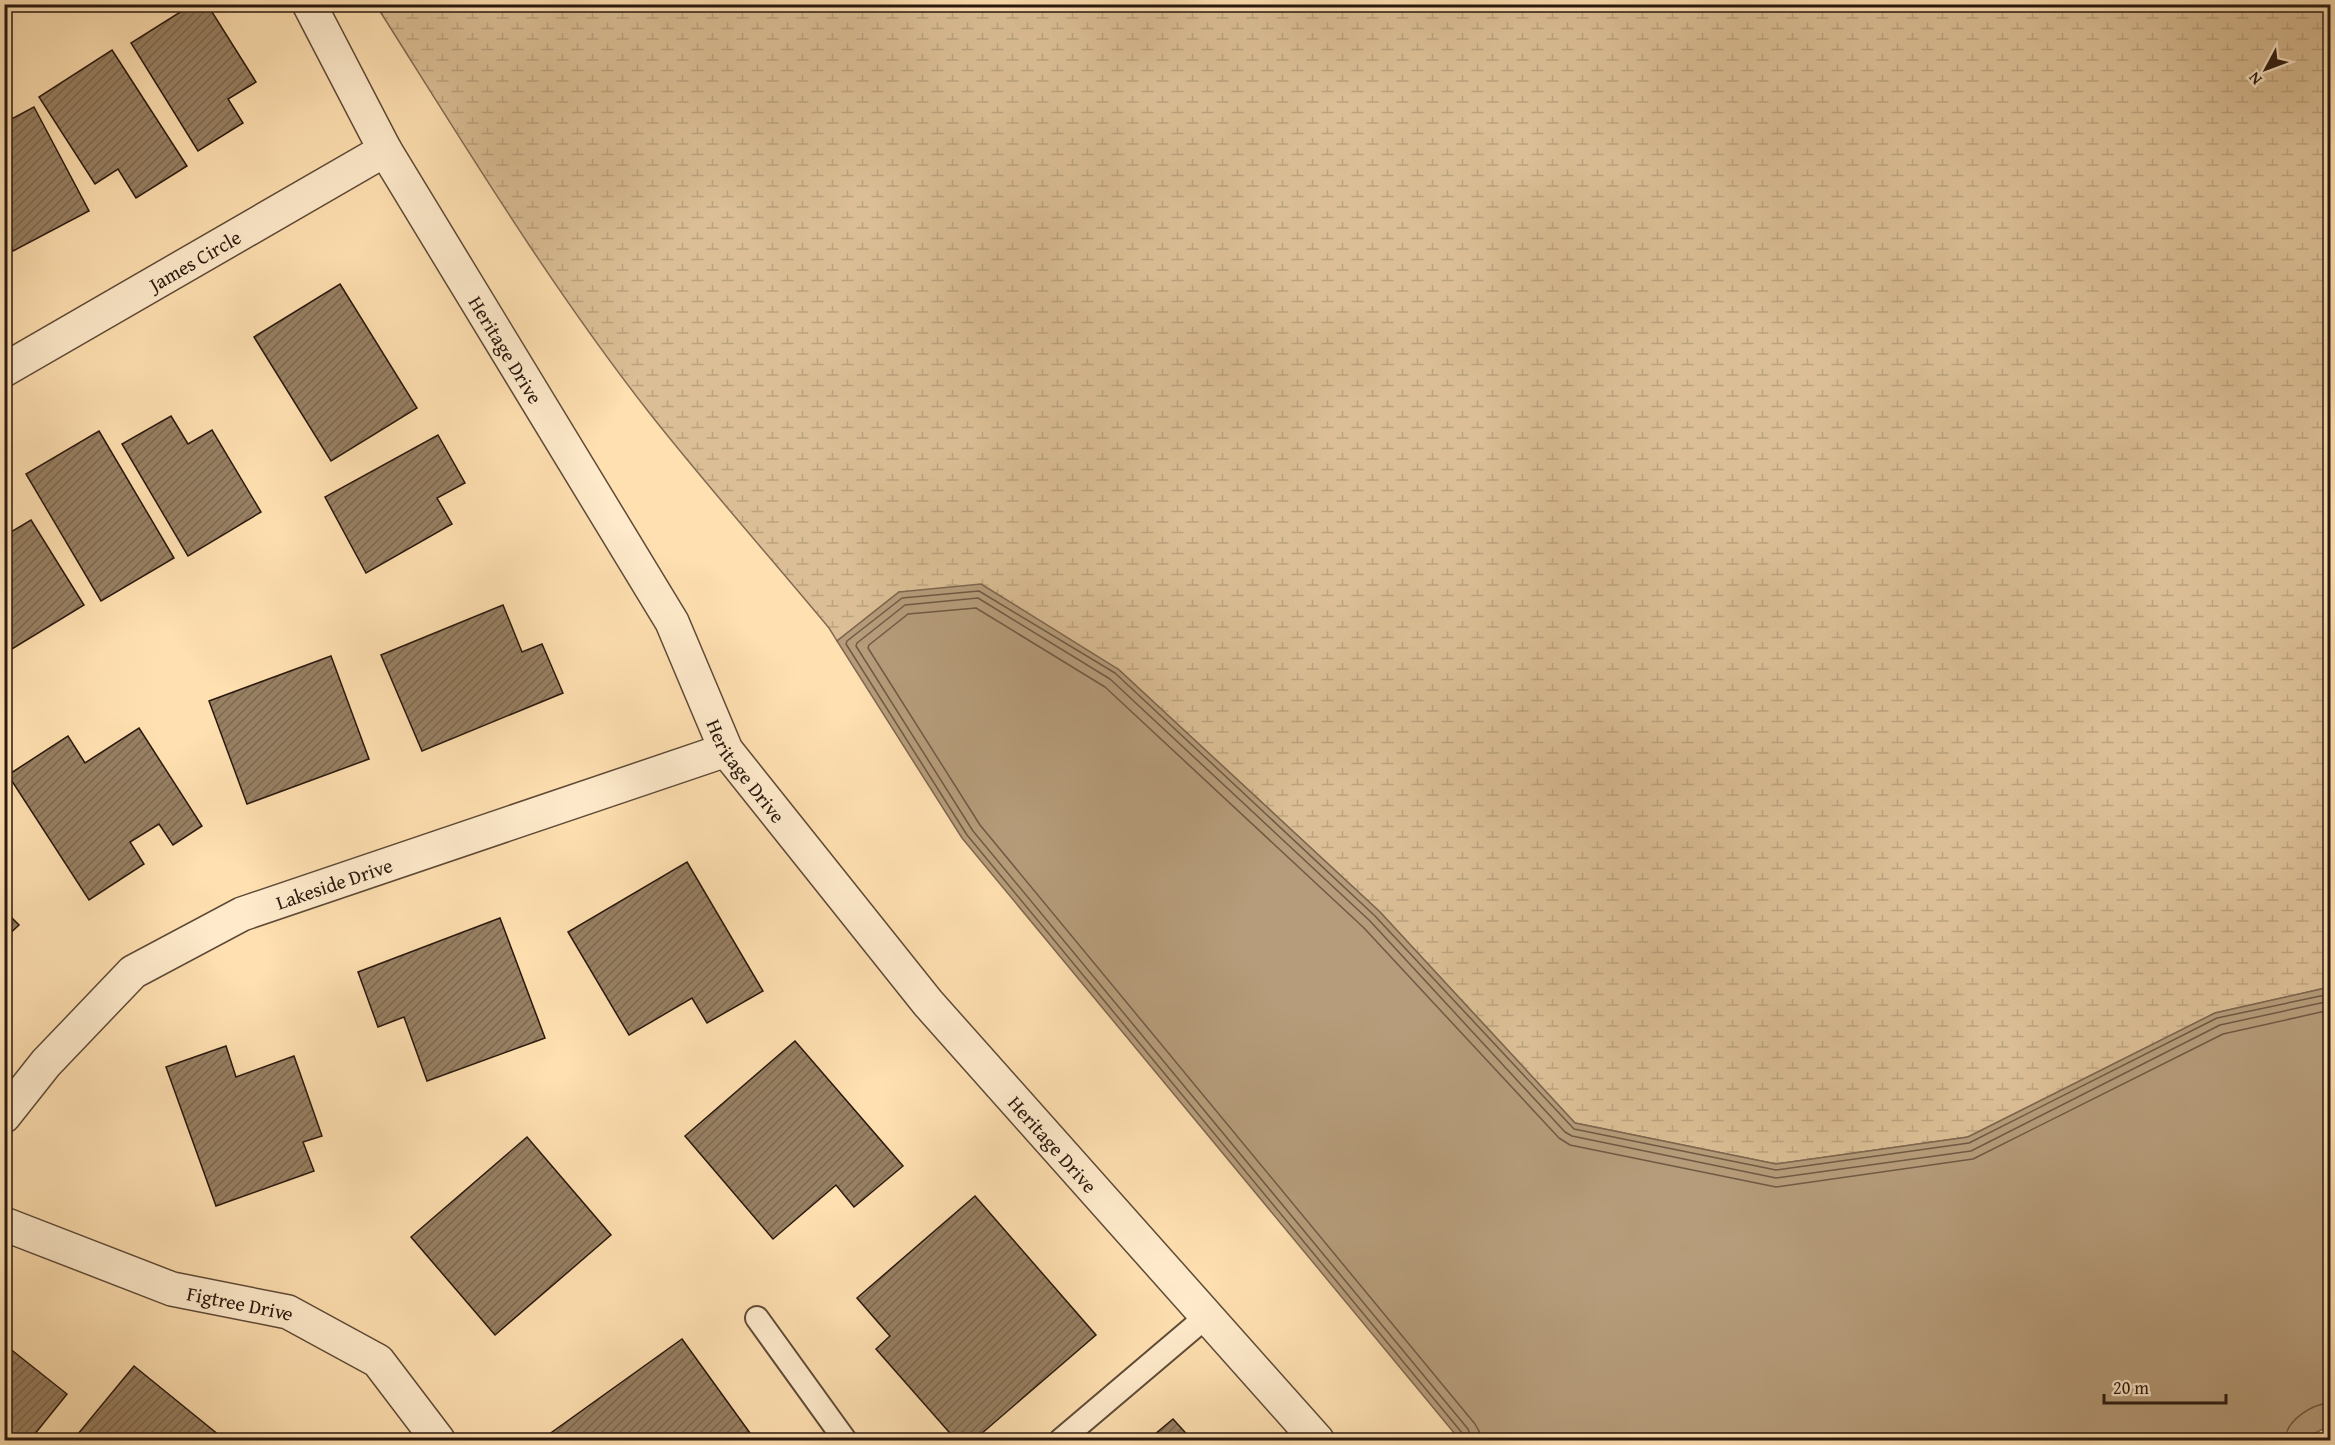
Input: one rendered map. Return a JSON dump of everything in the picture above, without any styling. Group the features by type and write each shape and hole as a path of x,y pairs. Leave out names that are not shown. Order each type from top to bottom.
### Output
{"street":[{"name":"Heritage Drive","path":"309,4 385,150 672,622 726,750 928,1003 1317,1440"},
{"name":"James Circle","path":"4,370 385,150"},
{"name":"Lakeside Drive","path":"4,1116 46,1064 133,972 242,914 726,750"},
{"name":"Figtree Drive","path":"4,1224 172,1289 288,1312 378,1361 438,1440"}],"lane":[{"path":"1061,1440 1207,1316"},
{"path":"757,1318 845,1440"}],"green space":[{"path":"376,5 2330,5 2330,987 2215,1013 1968,1137 1776,1164 1575,1123 1380,912 1118,669 899,592 837,641 829,628 651,415 577,316 475,162"}],"water":[{"path":"981,584 1118,669 1380,912 1575,1123 1776,1164 1968,1137 2215,1013 2330,987 2330,1425 2303,1440 1460,1440 962,838 837,641 899,592"}],"building":[{"path":"193,4 207,4 256,82 228,99 243,123 198,151 131,43"},
{"path":"112,50 187,166 136,198 118,169 95,184 39,97"},
{"path":"34,107 89,211 13,251 4,235 4,123"},
{"path":"340,284 417,408 331,461 254,337"},
{"path":"171,416 188,444 212,430 261,512 188,556 122,444"},
{"path":"99,431 174,558 101,601 26,474"},
{"path":"438,435 465,483 437,498 452,524 366,573 325,497"},
{"path":"31,520 84,605 7,652 4,648 4,533 6,535"},
{"path":"503,605 522,652 542,644 563,693 422,751 381,655"},
{"path":"331,656 369,759 247,804 209,701"},
{"path":"139,728 202,826 173,845 159,824 130,842 144,864 89,900 8,775 68,736 85,763"},
{"path":"687,862 763,991 707,1023 692,998 629,1035 568,932"},
{"path":"4,910 19,925 4,939"},
{"path":"500,918 545,1038 427,1081 404,1017 378,1027 358,972"},
{"path":"795,1041 903,1166 854,1207 836,1185 773,1239 685,1136"},
{"path":"226,1046 236,1077 294,1056 322,1136 303,1142 314,1171 216,1206 166,1067"},
{"path":"527,1137 611,1235 495,1335 411,1237"},
{"path":"975,1196 1096,1335 974,1440 956,1440 876,1349 890,1336 857,1298"},
{"path":"682,1339 755,1440 541,1440"},
{"path":"4,1344 67,1394 30,1440 4,1440"},
{"path":"134,1366 225,1440 73,1440"},
{"path":"1173,1419 1192,1440 1148,1440"}]}
